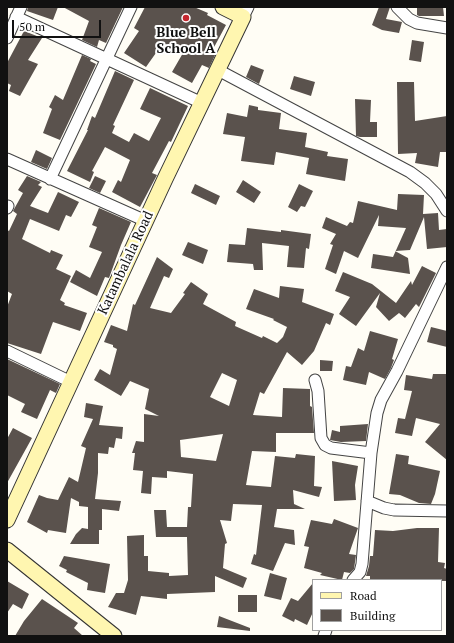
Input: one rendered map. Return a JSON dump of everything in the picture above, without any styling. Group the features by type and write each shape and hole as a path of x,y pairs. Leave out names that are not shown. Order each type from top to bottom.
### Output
{"main road":[{"path":"223,7 245,12"},
{"name":"Katambalala Road","path":"7,520 12,496 71,382 245,12"},
{"path":"7,550 114,636"}],"street":[{"path":"7,38 21,7"},
{"path":"50,179 131,7"},
{"path":"397,7 409,19 417,23 447,28"},
{"path":"16,17 202,102"},
{"path":"218,70 410,172 425,183 436,194 447,211"},
{"path":"7,159 146,221"},
{"path":"354,579 360,572 362,564 371,453 377,413 381,400 397,371 447,267"},
{"path":"7,352 71,382"},
{"path":"315,380 318,391 321,438 325,445 332,448 371,453"},
{"path":"368,501 384,508 394,510 447,512"}],"building":[{"path":"28,7 58,7 53,20 27,11"},
{"path":"63,7 123,7 106,43 99,40 97,47 82,40 89,21"},
{"path":"145,7 194,7 208,13 207,15 226,25 212,51 216,53 209,68 202,65 192,83 172,72 183,53 163,43 146,67 124,53 139,31 134,28"},
{"path":"379,7 390,7 386,19 402,22 399,33 382,30 372,25"},
{"path":"443,7 444,16 419,16 417,15 417,8"},
{"path":"24,31 42,38 28,60 38,64 20,96 9,91 11,85 7,83 7,63"},
{"path":"412,40 424,42 421,62 409,60"},
{"path":"82,55 91,59 90,61 96,64 60,140 43,133 52,109 49,107 55,95 63,100"},
{"path":"251,65 264,70 259,84 246,77"},
{"path":"115,71 134,80 113,125 115,126 112,133 129,142 134,133 149,141 161,118 140,109 150,88 188,106 171,142 169,141 152,173 157,175 140,207 112,192 118,180 121,182 130,160 105,147 92,171 94,172 90,182 67,171 88,130 92,116 95,118"},
{"path":"294,76 315,82 311,96 290,89"},
{"path":"397,82 414,82 415,121 447,116 447,152 440,152 438,167 415,163 417,153 398,154"},
{"path":"355,99 371,100 370,122 377,122 377,137 356,136"},
{"path":"249,105 258,107 258,110 281,113 279,129 307,133 305,147 328,152 327,156 348,159 345,181 306,174 309,158 276,152 274,165 241,161 245,137 223,134 227,113 247,117"},
{"path":"36,150 52,158 47,169 31,162"},
{"path":"27,176 41,182 38,185 42,187 30,206 48,213 58,192 79,202 71,217 66,215 59,231 30,219 22,239 50,253 51,250 63,255 56,269 71,276 60,300 65,303 64,305 87,313 80,331 53,322 41,354 7,343 7,307 12,294 7,291 7,230 9,231 17,214 13,211 23,193 18,190"},
{"path":"95,176 106,181 100,193 89,188"},
{"path":"243,180 261,192 254,203 236,192"},
{"path":"195,184 220,196 216,205 191,193"},
{"path":"299,184 313,191 305,207 301,206 297,212 288,207"},
{"path":"398,194 424,195 423,214 438,213 439,230 447,229 447,247 427,249 424,217 410,250 396,251 406,228 378,226 379,215 358,258 344,251 336,274 325,269 333,245 330,244 336,234 322,228 326,217 347,226 350,222 353,223 358,201 397,210"},
{"path":"99,208 131,222 109,278 105,277 97,296 70,282 76,270 90,278 102,252 89,247 97,227 92,225"},
{"path":"247,228 311,234 309,249 306,248 304,268 287,267 289,246 262,243 263,270 254,270 253,264 227,262 229,244 245,245"},
{"path":"188,242 208,250 203,264 182,255"},
{"path":"396,251 408,258 410,274 371,268 373,254 393,257"},
{"path":"157,257 173,269 169,278 164,276 150,308 171,313 185,294 183,293 191,282 208,294 203,304 236,322 235,326 262,338 263,336 277,343 283,337 287,327 273,320 274,319 246,309 254,289 279,298 280,286 304,289 302,302 334,314 330,325 326,323 314,351 302,365 287,352 264,394 260,392 253,415 282,417 283,388 310,389 310,406 312,407 314,433 276,433 276,452 252,451 246,485 271,487 275,456 295,458 296,454 315,456 314,486 322,487 319,497 293,490 294,504 305,509 277,509 274,527 294,530 295,545 285,543 273,571 251,564 254,554 256,555 262,505 233,504 231,521 220,520 227,543 225,544 223,568 247,578 243,588 215,576 215,592 167,594 167,599 141,596 136,615 108,607 116,593 124,593 128,580 127,536 144,535 144,556 148,556 148,571 169,573 169,576 188,575 187,537 156,537 154,510 166,510 167,527 187,527 188,507 191,507 193,474 167,471 167,478 152,477 151,494 141,493 143,471 133,470 135,453 132,453 136,441 144,442 144,414 159,416 145,409 149,389 130,381 121,396 94,380 100,369 110,375 117,349 113,347 113,345 104,342 111,325 127,331 133,304 135,305","holes":["222,373 237,380 229,406 210,397","223,434 216,461 181,457 180,440"]},
{"path":"422,266 436,273 419,307 416,304 405,318 399,313 389,321 376,307 380,293 356,326 339,314 350,297 335,291 343,272 372,284 396,303 411,281 412,285"},
{"path":"431,327 447,331 447,347 427,342"},
{"path":"370,331 398,339 392,359 394,360 385,379 369,372 366,385 343,380 346,366 351,367 358,348 364,351"},
{"path":"7,359 60,384 56,393 50,390 37,419 21,412 25,404 7,395"},
{"path":"320,360 333,361 332,371 320,371"},
{"path":"433,374 447,374 447,460 425,442 440,424 416,418 412,436 395,433 398,418 405,419 412,391 404,390 406,375 432,379"},
{"path":"86,403 103,406 99,425 123,427 122,439 116,438 114,448 109,447 108,454 98,453 98,473 95,499 121,501 119,511 102,509 102,530 99,530 99,544 70,544 82,528 88,529 88,507 79,506 79,502 71,498 66,533 48,530 47,533 27,522 39,495 58,500 69,477 78,482 86,448 81,446 93,419 84,417"},
{"path":"368,424 366,441 341,442 330,440 332,430 340,432 340,426"},
{"path":"13,428 32,438 7,483 7,439"},
{"path":"396,454 409,456 408,464 440,471 435,494 431,504 419,503 400,495 389,494"},
{"path":"332,461 358,466 355,485 356,500 334,501"},
{"path":"334,519 358,528 349,554 356,555 354,569 350,573 344,572 342,579 320,575 322,573 304,568 309,547 304,546 311,520 332,524"},
{"path":"417,528 439,528 438,562 445,563 444,568 447,569 447,581 442,581 442,579 370,579 370,576 366,576 370,556 373,556 375,530 393,531"},
{"path":"64,556 110,564 105,593 87,590 88,583 66,572 67,570 59,566"},
{"path":"270,573 287,578 281,600 264,596"},
{"path":"7,581 29,594 22,609 13,604 7,613"},
{"path":"312,584 312,614 307,625 295,619 294,622 282,616 291,598 298,601"},
{"path":"238,595 257,595 257,612 238,612"},
{"path":"42,599 78,623 74,628 83,636 15,636 24,621"},
{"path":"219,616 250,628 250,631 217,627"}],"place":[{"name":"Blue Bell School A","path":"186,18"}]}
